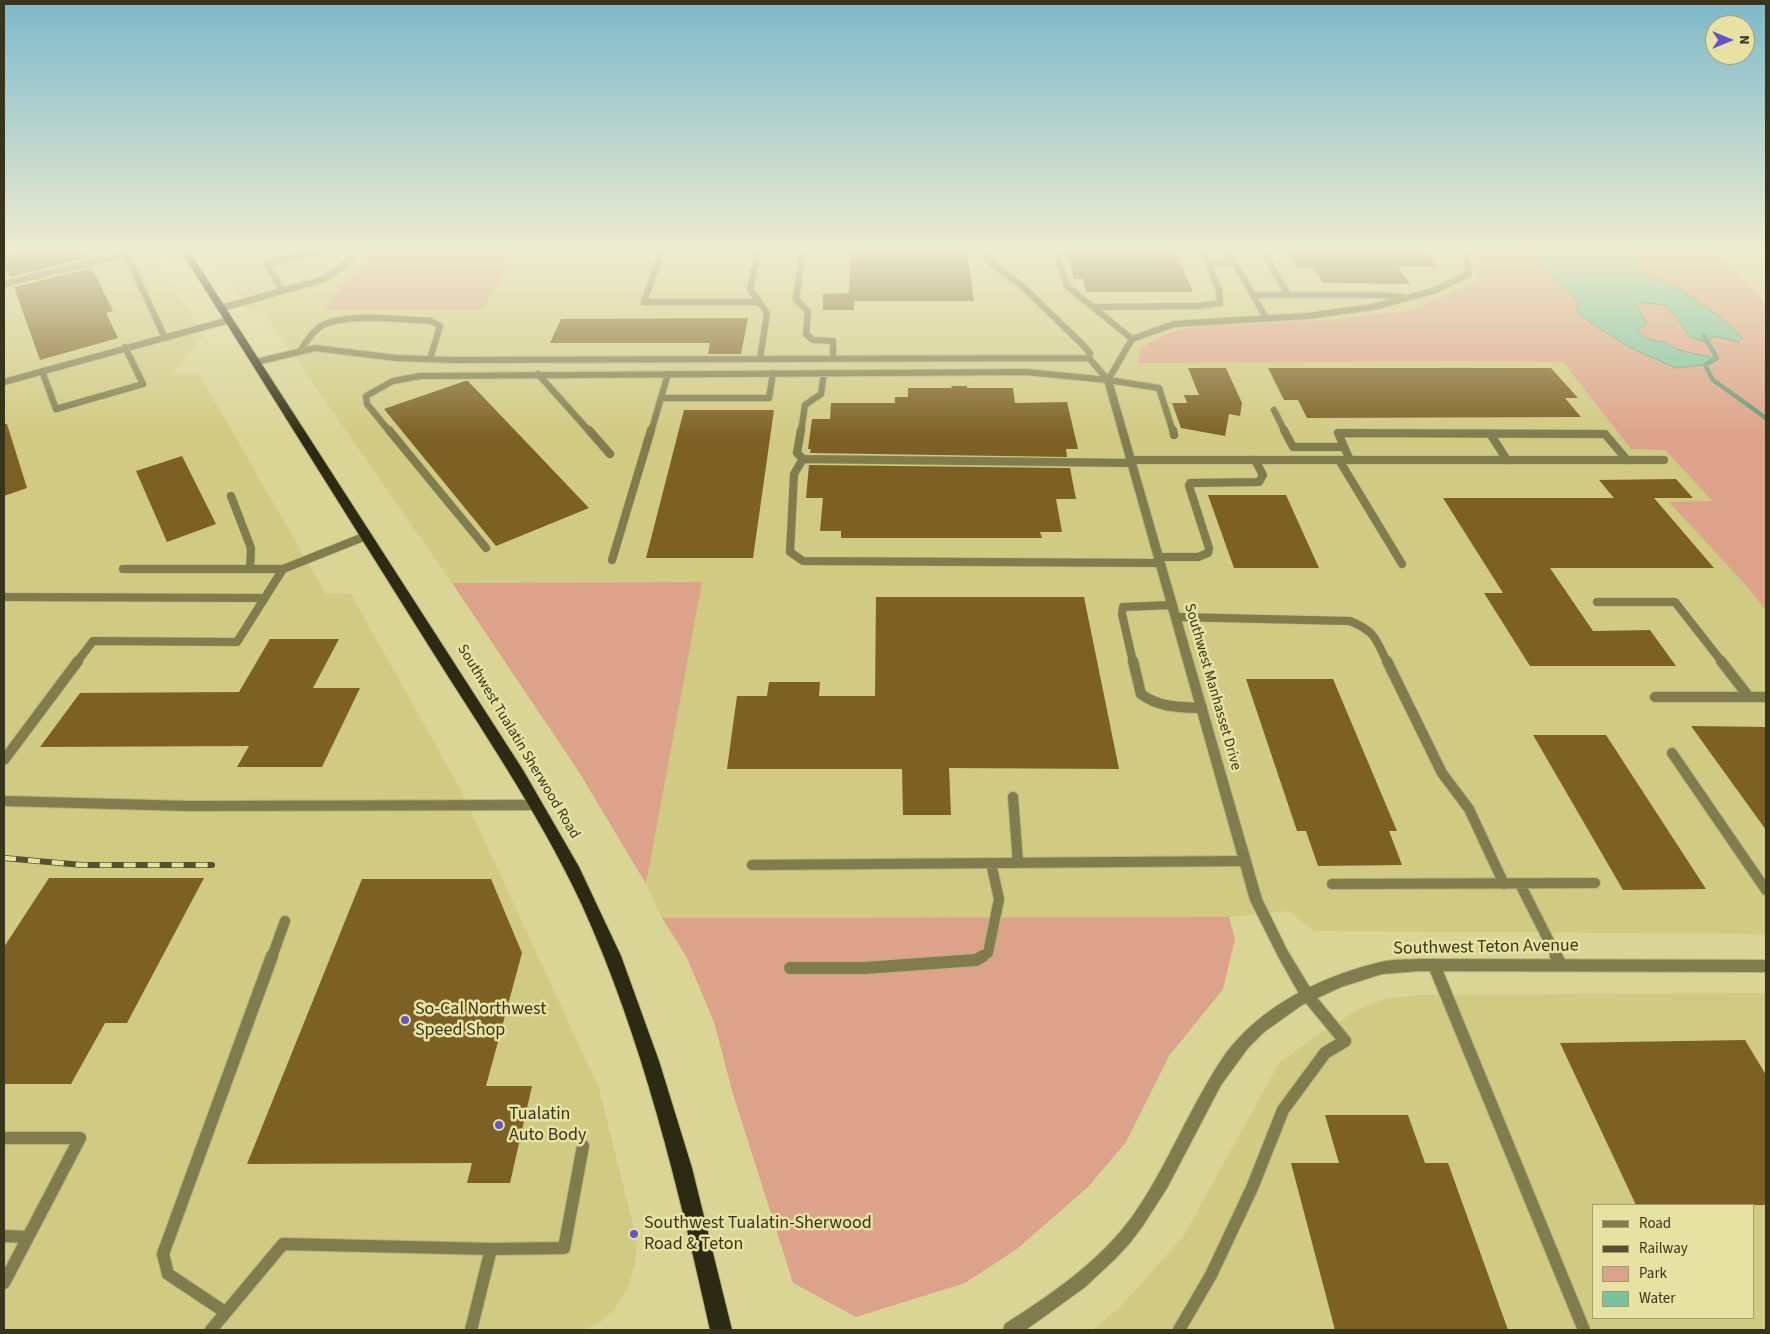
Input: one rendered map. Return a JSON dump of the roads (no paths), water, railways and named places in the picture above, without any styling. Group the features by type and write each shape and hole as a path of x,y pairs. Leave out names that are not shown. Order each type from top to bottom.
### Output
{"highway":[{"name":"Southwest Tualatin Sherwood Road","path":"225,313 536,805 588,902 615,966 649,1058 686,1180 721,1330"}],"street":[{"name":"Southwest Manhasset Drive","path":"1108,380 1256,900 1283,954 1307,995"},
{"name":"Southwest Teton Avenue","path":"1012,1330 1052,1304 1103,1262 1136,1223 1158,1190 1230,1059 1250,1036 1282,1010 1307,995 1355,976 1384,968 1434,964 1765,968"}],"lane":[{"path":"154,313 165,338"},
{"path":"760,358 767,313"},
{"path":"808,313 806,334 813,340 833,341 833,358"},
{"path":"1050,313 1090,353 1090,358 1108,380"},
{"path":"1101,313 1132,339"},
{"path":"1263,313 1266,318"},
{"path":"1108,380 1132,339 1174,324 1327,313"},
{"path":"4,382 125,347 229,320"},
{"path":"301,350 305,343 322,326 342,320 431,321 440,326 430,359"},
{"path":"42,371 56,409 142,384 125,347"},
{"path":"256,362 301,350 330,348 396,358 430,359 1090,358"},
{"path":"486,548 367,404 366,396 379,386 395,378 441,375 1026,372 1108,380 1159,388 1174,435"},
{"path":"661,398 769,398 773,373"},
{"path":"824,373 821,394 805,405 797,452 803,459 1131,461 1664,460"},
{"path":"538,374 610,454"},
{"path":"612,560 668,374"},
{"path":"1274,410 1293,447 1344,447"},
{"path":"1350,460 1338,433 1605,434 1627,460"},
{"path":"1491,435 1507,460"},
{"path":"803,459 794,474 790,552 803,561 1159,560 1198,557 1208,553 1209,548 1189,486 1190,483 1259,482 1263,476 1255,460"},
{"path":"1339,460 1402,564"},
{"path":"231,496 251,548 250,569"},
{"path":"123,569 283,569 366,536"},
{"path":"4,760 93,641 237,642 283,569"},
{"path":"4,597 265,598"},
{"path":"1597,602 1675,602 1749,697"},
{"path":"1173,605 1124,606 1122,614 1141,694 1155,703 1166,707 1202,708"},
{"path":"1176,618 1350,621 1368,629 1374,635 1442,773 1461,797 1468,810 1504,884"},
{"path":"1655,697 1766,697"},
{"path":"1672,753 1766,890"},
{"path":"1013,797 1018,863"},
{"path":"4,801 189,806 536,805"},
{"path":"752,865 1245,861"},
{"path":"790,968 864,968 976,960 988,953 1000,899 991,863"},
{"path":"1332,884 1595,883"},
{"path":"1520,884 1561,965"},
{"path":"225,1312 168,1274 163,1254 286,921"},
{"path":"1434,964 1584,1330"},
{"path":"1179,1330 1211,1275 1252,1188 1283,1110 1325,1053 1345,1041 1307,995"},
{"path":"4,1138 80,1138 4,1283"},
{"path":"211,1330 283,1244 491,1249 564,1248 583,1146"},
{"path":"4,1236 28,1237"},
{"path":"471,1330 491,1249"}],"water":[{"path":"1580,313 1641,313 1647,325 1637,329 1642,336 1666,342 1682,351 1717,358 1705,365 1676,368 1633,349 1592,324"},
{"path":"1673,313 1715,313 1742,338 1738,342 1714,336 1707,342 1690,337"}],"waterway":[{"path":"1704,336 1717,358 1705,365 1713,380 1766,418"}],"railway":[{"path":"4,858 82,865 212,865"}],"place":[{"name":"So-Cal Northwest Speed Shop","path":"405,1020"},
{"name":"Tualatin Auto Body","path":"499,1125"},
{"name":"Southwest Tualatin-Sherwood Road & Teton","path":"634,1234"}]}
